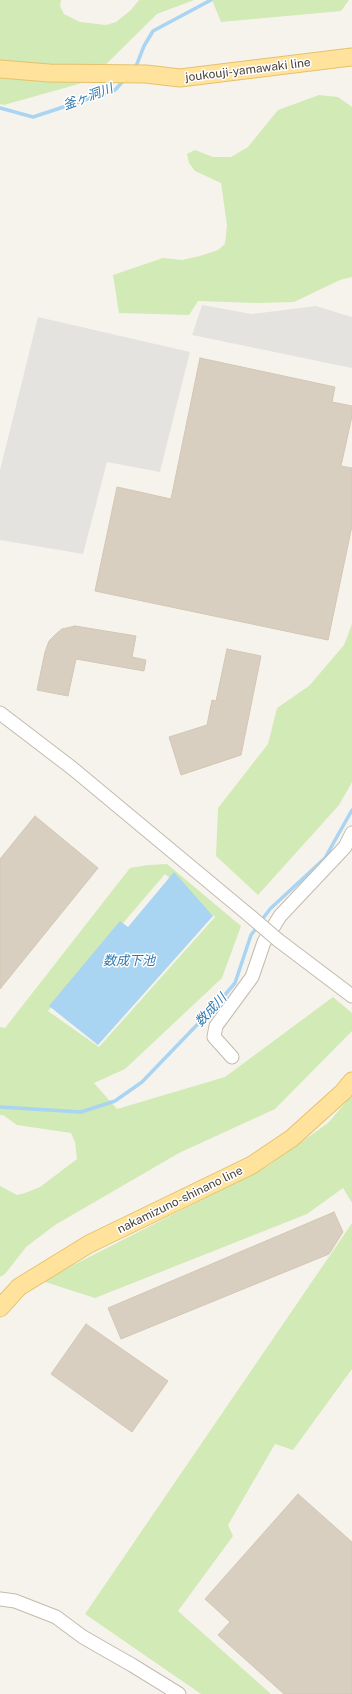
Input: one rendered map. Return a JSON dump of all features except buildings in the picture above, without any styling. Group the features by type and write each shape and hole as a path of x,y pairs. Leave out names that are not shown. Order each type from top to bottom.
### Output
{"main road":[{"name":"joukouji-yamawaki line","path":"0,69 49,73 131,73 180,78 352,57"},
{"name":"nakamizuno-shinano line","path":"0,1308 19,1287 89,1244 252,1165 292,1138 343,1092 352,1081"}],"street":[{"path":"0,713 72,768 278,940 352,996"},
{"path":"232,1057 214,1037 216,1026 252,977 264,942 280,916 346,847 352,833"},
{"path":"0,1599 15,1601 56,1617 83,1637 179,1694"}],"green space":[{"path":"0,0 61,0 60,6 64,14 80,22 106,25 116,22 131,10 139,0 194,0 157,14 89,81 4,105 0,104"},
{"path":"212,0 349,0 341,11 221,22"},
{"path":"319,95 338,97 352,107 352,277 340,280 294,302 256,303 198,301 189,315 119,313 113,275 163,258 182,260 200,256 218,250 225,244 227,225 221,183 195,171 189,163 187,154 195,150 213,157 231,157 248,147 278,110"},
{"path":"352,624 352,782 339,805 258,895 216,856 218,808 268,744 277,708 309,686 344,645"},
{"path":"167,864 241,926 222,978 125,1069 94,1083 117,1109 225,1077 333,997 352,1013 352,1031 275,1109 179,1153 55,1225 26,1247 5,1274 0,1277 0,1186 17,1195 25,1193 40,1187 77,1159 75,1142 71,1133 17,1125 3,1115 0,1115 0,1027 5,1028 130,868","holes":["165,874 215,917 99,1047 48,1011"]},
{"path":"352,1095 352,1203 343,1188 307,1214 95,1298 42,1281 268,1166 328,1123"},
{"path":"352,1223 352,1369 293,1450 275,1444 228,1525 233,1536 178,1611 271,1694 201,1694 85,1614"}],"shaded area":[{"path":"202,305 252,314 316,306 352,317 352,368 192,335"},
{"path":"38,317 190,352 160,472 107,462 83,554 0,540 0,470"}],"water":[{"name":"数成下池","path":"174,872 213,916 98,1045 49,1006 120,921 128,927"}],"waterway":[{"name":"釜ヶ洞川","path":"135,69 144,46 153,31 211,0"},
{"name":"釜ヶ洞川","path":"0,108 33,117 115,90 125,79"},
{"name":"数成川","path":"261,921 270,909 325,858 352,810"},
{"name":"数成川","path":"0,1107 81,1112 115,1101 142,1082 219,1002 235,983 251,935 258,926"}]}
